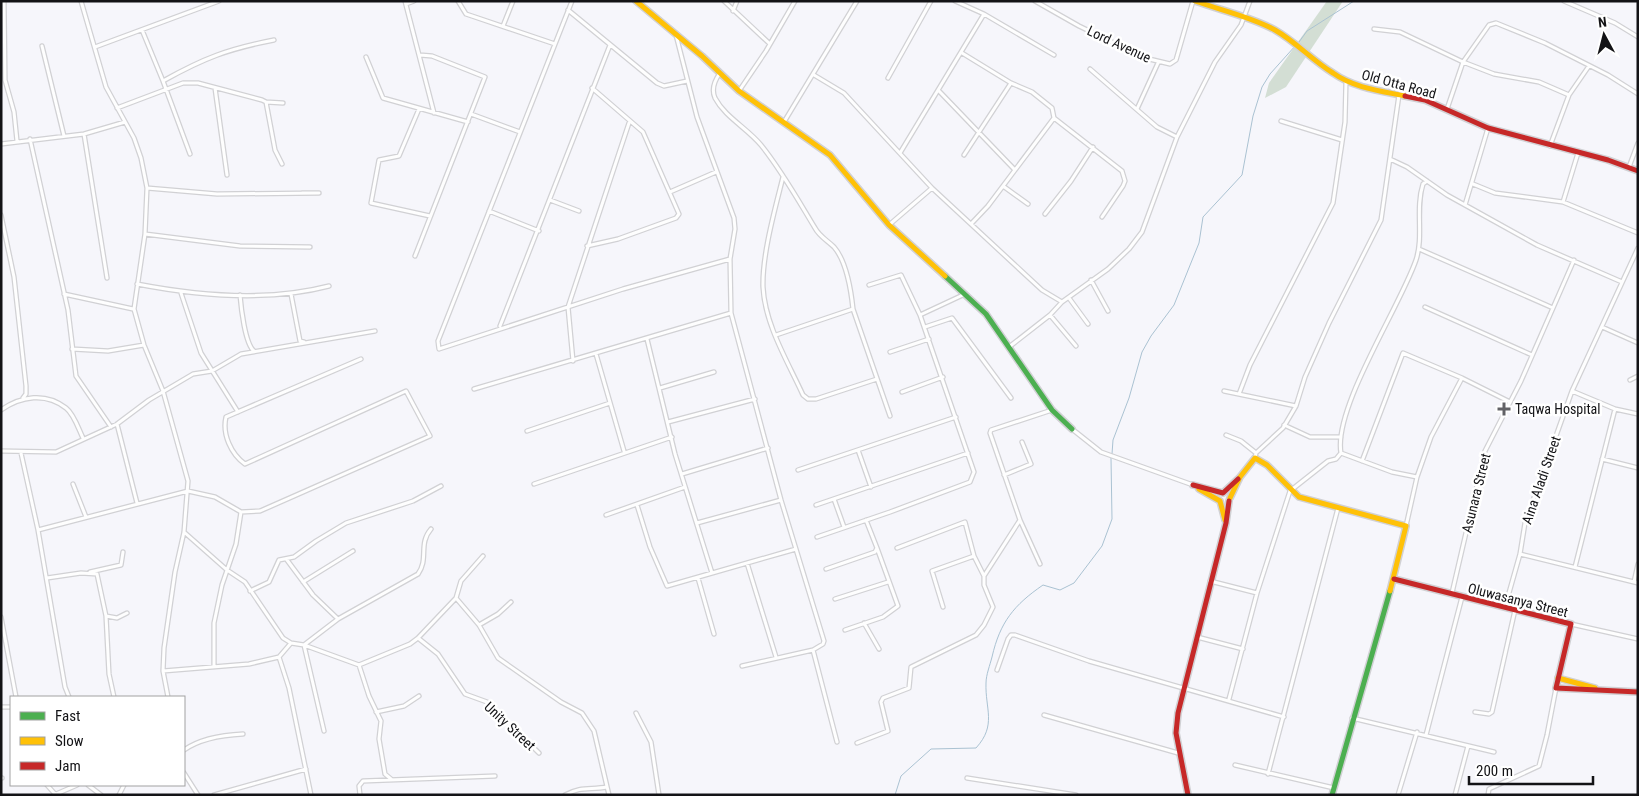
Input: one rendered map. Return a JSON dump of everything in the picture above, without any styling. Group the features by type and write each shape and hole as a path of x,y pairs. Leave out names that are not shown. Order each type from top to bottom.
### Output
{"street":[{"path":"4,1 5,80 14,112 17,141"},
{"path":"81,1 106,87 134,138 141,158 147,188 145,234 134,309 144,345 163,391 188,480 184,532 175,572 165,636 163,671 168,696"},
{"path":"95,47 219,1"},
{"path":"414,1 406,2 434,113"},
{"path":"458,1 466,14 555,44"},
{"path":"503,26 513,1"},
{"path":"572,1 488,211 438,341 438,349 500,327 623,289 730,260"},
{"path":"636,1 675,32 739,90 830,155 889,225 986,314 1052,410 1072,429 1101,452 1193,485 1228,494 1230,500"},
{"path":"724,1 733,12 770,44"},
{"path":"733,12 737,1"},
{"path":"739,90 770,44 795,1"},
{"path":"784,122 857,1"},
{"path":"888,78 931,1"},
{"path":"955,1 984,14 1054,54"},
{"name":"Lord Avenue","path":"1035,1 1079,26 1158,62 1170,64 1176,60 1194,1"},
{"name":"Old Otta Road","path":"1194,1 1272,28 1307,51 1332,73 1366,88 1425,100 1488,128 1638,171"},
{"path":"1009,347 1062,302 1122,256 1142,232 1177,137 1204,81 1242,25 1242,18 1250,1"},
{"path":"1564,1 1615,23 1638,37"},
{"path":"568,10 657,83 664,86 687,81"},
{"path":"900,153 940,91 973,30 984,14"},
{"path":"1447,109 1463,62 1489,25 1496,23 1545,43 1638,94"},
{"path":"1374,29 1400,32 1463,62 1494,74 1539,82 1569,95"},
{"path":"142,30 164,81 190,154"},
{"path":"675,32 687,81 716,172 734,218 735,230 730,260 731,313 781,500 824,641 823,644 813,650 742,666"},
{"path":"164,81 203,59 240,47 274,40"},
{"path":"500,327 610,45"},
{"path":"42,46 64,136"},
{"path":"962,53 1011,83 1032,92 1052,108 1054,118 1122,171 1125,181 1110,208 1102,217"},
{"path":"415,256 485,77 483,74 432,56 420,55"},
{"path":"366,57 383,98 468,122"},
{"path":"1137,109 1158,62"},
{"path":"1550,146 1569,95 1589,66"},
{"path":"1090,69 1157,128 1177,137"},
{"path":"720,73 713,89 715,97 728,114 760,143 794,190 816,231 840,256 853,309 890,416"},
{"path":"814,75 844,93 932,188 1042,290 1062,302"},
{"path":"1239,394 1250,365 1333,202 1342,140 1346,80"},
{"path":"117,108 183,83 198,83 266,102 283,103"},
{"path":"964,155 1011,83"},
{"path":"215,88 227,175"},
{"path":"587,246 618,239 676,218 679,214 643,132 630,123 592,88"},
{"path":"940,91 1014,169"},
{"path":"1226,523 1219,496 1240,477 1256,455 1284,425 1296,406 1305,377 1325,332 1381,220 1400,95"},
{"path":"266,102 275,150 282,164"},
{"path":"419,109 399,156 378,160 372,203 430,216"},
{"path":"471,114 520,132"},
{"path":"971,224 1003,186 1054,118"},
{"path":"1281,121 1342,140"},
{"path":"1,144 84,134 125,122"},
{"path":"573,361 568,307 630,123"},
{"path":"1465,205 1473,184 1488,128"},
{"path":"84,134 107,278"},
{"path":"30,139 63,293 76,376 110,427"},
{"path":"1629,167 1638,143"},
{"path":"1045,214 1071,181 1093,147"},
{"path":"1563,202 1578,153"},
{"path":"1390,159 1407,167 1465,205 1537,245 1622,282"},
{"path":"670,192 716,172"},
{"path":"783,176 770,227 763,286 767,311 803,395 808,399 816,399 877,379"},
{"path":"1229,699 1257,593 1290,491 1328,461 1336,459 1341,453 1341,437 1365,368 1412,272 1419,249 1418,210 1423,184 1427,181"},
{"path":"1473,184 1495,193 1563,202 1638,233"},
{"path":"1003,186 1028,204"},
{"path":"147,188 218,194 318,193 302,193"},
{"path":"889,225 932,188"},
{"path":"550,200 579,211"},
{"path":"488,211 539,231"},
{"path":"1,215 14,276 26,386 23,398"},
{"path":"145,234 240,246 310,247"},
{"name":"Aina Aladi Street","path":"1504,607 1520,554 1525,523 1572,391 1638,248"},
{"path":"1419,249 1553,308"},
{"name":"Asunara Street","path":"1452,595 1485,451 1532,355 1574,260"},
{"path":"817,537 970,482 974,472 925,327 901,275 869,285"},
{"path":"1091,280 1108,311"},
{"path":"137,284 181,292 240,295 291,294 329,286"},
{"path":"181,292 201,353 238,412"},
{"path":"63,293 134,309"},
{"path":"291,294 300,340 306,342"},
{"path":"920,315 965,294"},
{"path":"240,295 250,345 252,351 258,351"},
{"path":"1069,298 1088,324"},
{"path":"1425,307 1532,355"},
{"path":"776,335 853,309"},
{"path":"474,389 731,313"},
{"path":"1050,314 1076,346"},
{"path":"925,327 952,318 1011,398"},
{"path":"1602,327 1638,343"},
{"path":"1,451 21,453 56,452 117,424 163,391 192,374 212,371 241,354 375,331"},
{"path":"647,339 685,487 712,573"},
{"path":"890,352 929,339"},
{"path":"72,348 108,351 144,345"},
{"path":"1362,461 1401,354 1404,353 1462,378 1510,402"},
{"path":"596,354 624,452"},
{"path":"38,530 188,491 215,497 242,512 267,509 330,479 430,436 406,391 245,464 234,456 224,430 226,417 361,360"},
{"path":"660,388 714,372"},
{"path":"1630,380 1638,376"},
{"path":"902,392 943,377"},
{"path":"1332,795 1351,718 1394,579 1416,477 1431,437 1462,378"},
{"path":"1224,391 1296,406"},
{"path":"1572,391 1615,409 1638,414"},
{"path":"1,410 23,398 48,398 67,408 83,438"},
{"path":"668,422 754,399"},
{"path":"526,431 610,403"},
{"path":"1575,567 1615,409"},
{"path":"1040,564 1020,520 991,438 992,430 1052,410"},
{"path":"798,470 956,417"},
{"path":"117,424 137,503"},
{"path":"1284,425 1310,437 1341,437"},
{"path":"1226,435 1241,441 1268,466 1290,491 1313,502 1406,526"},
{"path":"534,484 672,437"},
{"path":"1004,475 1031,464 1022,442"},
{"path":"682,474 768,448"},
{"path":"858,450 871,487"},
{"path":"21,453 38,530 65,687 69,696"},
{"path":"816,506 968,453"},
{"path":"1341,453 1416,477"},
{"path":"1602,459 1638,468"},
{"path":"1188,795 1178,753 1176,733 1184,689 1226,523 1230,500 1240,477"},
{"path":"73,484 86,518"},
{"path":"1193,485 1223,504 1230,500"},
{"path":"250,591 269,582 277,562 294,557 346,523 405,504 442,486"},
{"path":"606,515 685,487"},
{"path":"834,499 844,527"},
{"path":"697,523 781,500"},
{"path":"637,505 665,584 671,586 796,549"},
{"path":"1268,774 1338,507"},
{"path":"214,666 214,623 236,544 242,512"},
{"path":"845,630 884,617 898,606 866,520"},
{"path":"984,576 1020,520"},
{"path":"857,743 888,731 881,702 883,698 909,688 911,667 976,635 984,625 993,607 984,585 984,576 974,556 965,522 897,548"},
{"path":"304,645 338,619 418,574 424,564 423,542 430,529"},
{"path":"184,532 245,582 283,638 291,643 304,645 359,665 410,644 418,638 456,598 461,581 483,556"},
{"path":"826,568 870,555 877,548"},
{"path":"303,582 353,551"},
{"path":"47,578 87,573 121,565 123,552"},
{"path":"1520,554 1636,582 1638,564"},
{"path":"943,607 932,572 974,556"},
{"path":"287,560 313,595 338,619"},
{"path":"747,563 776,657"},
{"path":"87,573 97,574 106,616 109,674 114,696"},
{"path":"698,578 714,634"},
{"name":"Oluwasanya Street","path":"1394,579 1452,595 1638,639"},
{"path":"1210,581 1257,593"},
{"path":"835,600 888,582"},
{"path":"1426,735 1462,597"},
{"path":"456,598 478,625 498,658 561,702 582,713 589,722 594,731 609,795"},
{"path":"478,625 498,614 511,602"},
{"path":"1475,712 1489,714 1492,712 1515,610"},
{"path":"106,616 117,618 127,613"},
{"path":"1,617 16,696"},
{"path":"864,623 879,649"},
{"path":"1488,795 1489,789 1539,766 1571,624"},
{"path":"997,670 1008,639 1011,635 1015,635 1089,661 1184,689 1229,699 1284,717"},
{"path":"1197,637 1243,649"},
{"name":"Unity Street","path":"418,638 438,654 465,694 487,702 539,753"},
{"path":"163,671 249,664 279,658 291,643"},
{"path":"304,645 324,731"},
{"path":"813,650 837,742"},
{"path":"279,658 289,688 311,795"},
{"path":"359,665 381,722 379,738 385,774 392,780"},
{"path":"1558,678 1596,688 1638,690"},
{"path":"1556,688 1638,690"},
{"path":"376,712 404,706 420,696"},
{"path":"636,713 651,742 659,795"},
{"path":"1044,715 1178,753"},
{"path":"1351,718 1417,732 1494,752"},
{"path":"1398,795 1417,732"},
{"path":"185,749 192,745 226,735 243,734"},
{"path":"1455,795 1468,746"},
{"path":"1235,765 1334,788"},
{"path":"214,795 306,770"},
{"path":"185,775 198,795"},
{"path":"360,795 359,786 363,781 495,776"},
{"path":"967,778 1076,795"},
{"path":"54,795 75,786"},
{"path":"89,786 101,795"},
{"path":"565,795 580,788 594,789 607,787"}],"shaded area":[{"path":"1327,1 1343,1 1286,87 1265,98 1269,83"}],"waterway":[{"path":"1299,42 1307,31 1354,1"},
{"path":"1112,454 1113,440 1129,398 1142,352 1151,336 1174,305 1199,243 1203,217 1242,175 1253,116 1262,87 1270,74 1296,45"},
{"path":"895,795 901,776 931,749 976,748 982,740 989,717 986,683 999,634 1016,607 1043,585 1060,590 1074,583 1102,546 1112,519 1111,458"}],"traffic: fast":[{"path":"945,276 986,314 1052,410 1072,429"},
{"path":"1332,795 1390,591"}],"traffic: slow":[{"path":"636,1 702,56 739,91 830,155 889,225 945,276"},
{"path":"1195,1 1266,25 1290,40 1325,68 1341,78 1368,88 1405,96"},
{"path":"1230,498 1240,477 1255,458 1267,465 1299,497 1406,526 1390,591"},
{"path":"1199,489 1220,501 1225,520"},
{"path":"1558,678 1595,688"}],"traffic: jam":[{"path":"1405,96 1425,100 1488,128 1608,160 1638,171"},
{"path":"1193,485 1223,493 1238,479"},
{"path":"1188,795 1176,733 1178,713 1226,523 1229,501"},
{"path":"1394,579 1571,624 1556,688 1638,692"}],"place":[{"name":"Taqwa Hospital","path":"1504,409"}]}
